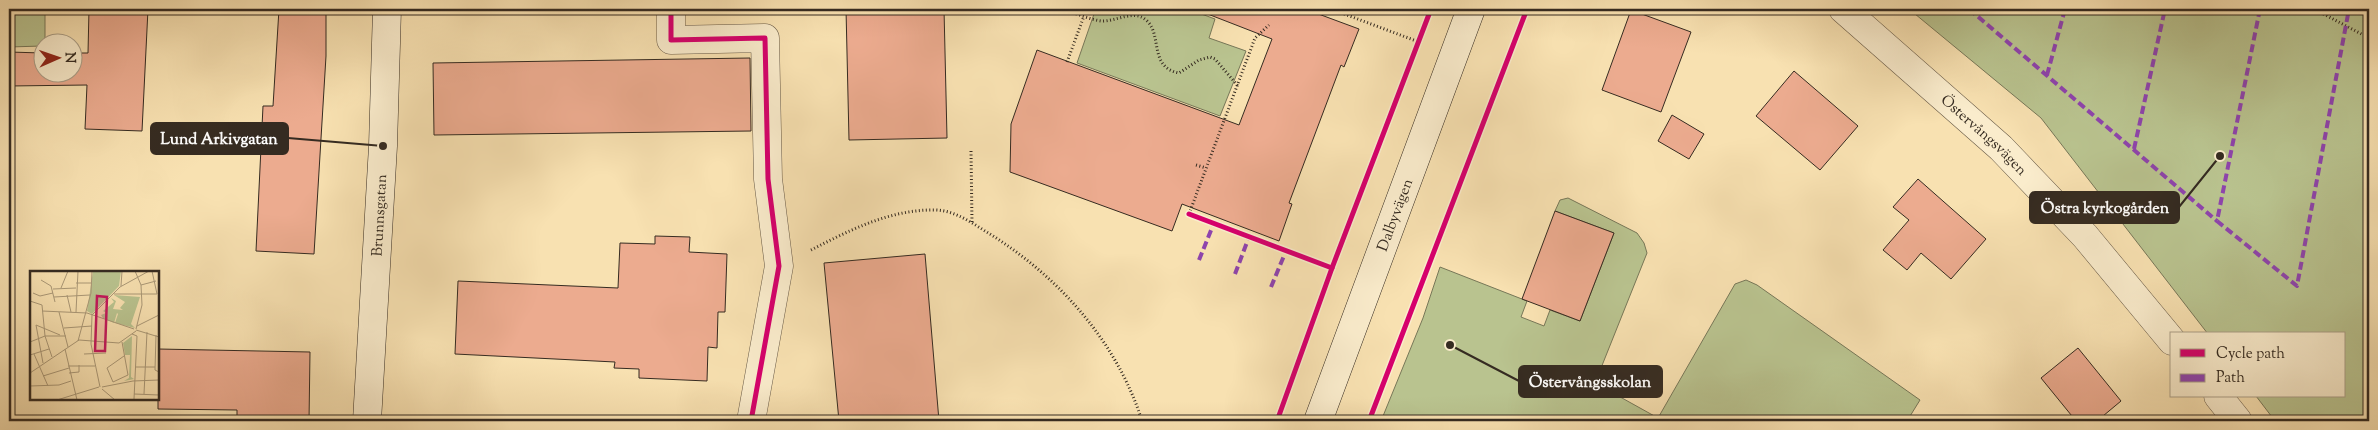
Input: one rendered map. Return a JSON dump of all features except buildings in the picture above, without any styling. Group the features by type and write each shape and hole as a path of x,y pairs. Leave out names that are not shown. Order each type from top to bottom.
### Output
{"street":[{"name":"Brunnsgatan","path":"367,421 383,146 387,9"},
{"path":"671,9 671,40 765,38 768,179 779,266 751,421"},
{"name":"Dalbyvägen","path":"1318,421 1471,9"},
{"name":"Östervångsvägen","path":"1843,9 2001,148 2085,236 2170,339"},
{"path":"2220,398 2238,421"}],"path":[{"path":"1063,9 1100,20 1128,16 1142,17 1148,21 1152,28 1158,53 1166,68 1179,73 1199,60 1210,57 1215,59 1238,86"},
{"path":"1332,9 1419,42"},
{"path":"2314,9 2369,38"},
{"path":"1067,62 1084,16"},
{"path":"1189,214 1255,38 1269,25"},
{"path":"971,151 972,223"},
{"path":"1196,165 1206,168"},
{"path":"779,266 852,229 896,213 937,210 961,216 1038,268 1073,302 1104,342 1129,384 1142,421"}],"green space":[{"path":"9,9 45,9 45,32 32,32 32,46 9,47"},
{"path":"1089,9 1188,9 1215,19 1209,38 1246,51 1220,116 1077,63 1094,14"},
{"path":"1909,9 2369,9 2369,421 2275,421 2258,398 2346,398 2346,332 2206,332 2041,118"},
{"path":"1568,198 1637,233 1644,243 1647,253 1595,383 1658,418 1735,284 1746,280 1757,285 1920,400 1907,421 1381,421 1423,318 1440,267 1527,301 1521,317 1544,326 1550,310 1580,321 1614,233 1555,211 1560,200"}],"marked path":[{"path":"1969,9 2217,221"},
{"path":"2047,75 2065,9"},
{"path":"2134,149 2165,9"},
{"path":"2260,9 2217,221 2297,286 2349,9"},
{"path":"1199,260 1214,223"},
{"path":"1235,274 1249,237"},
{"path":"1271,287 1286,251"}],"cycle path":[{"path":"671,9 671,40 765,38 768,179 779,266 751,421"},
{"path":"1277,421 1332,268 1431,9"},
{"path":"1369,421 1527,9"},
{"path":"1189,214 1332,268"}],"place":[{"name":"Lund Arkivgatan","path":"383,146"},
{"name":"Östra kyrkogården","path":"2220,156"},
{"name":"Östervångsskolan","path":"1450,345"}]}
